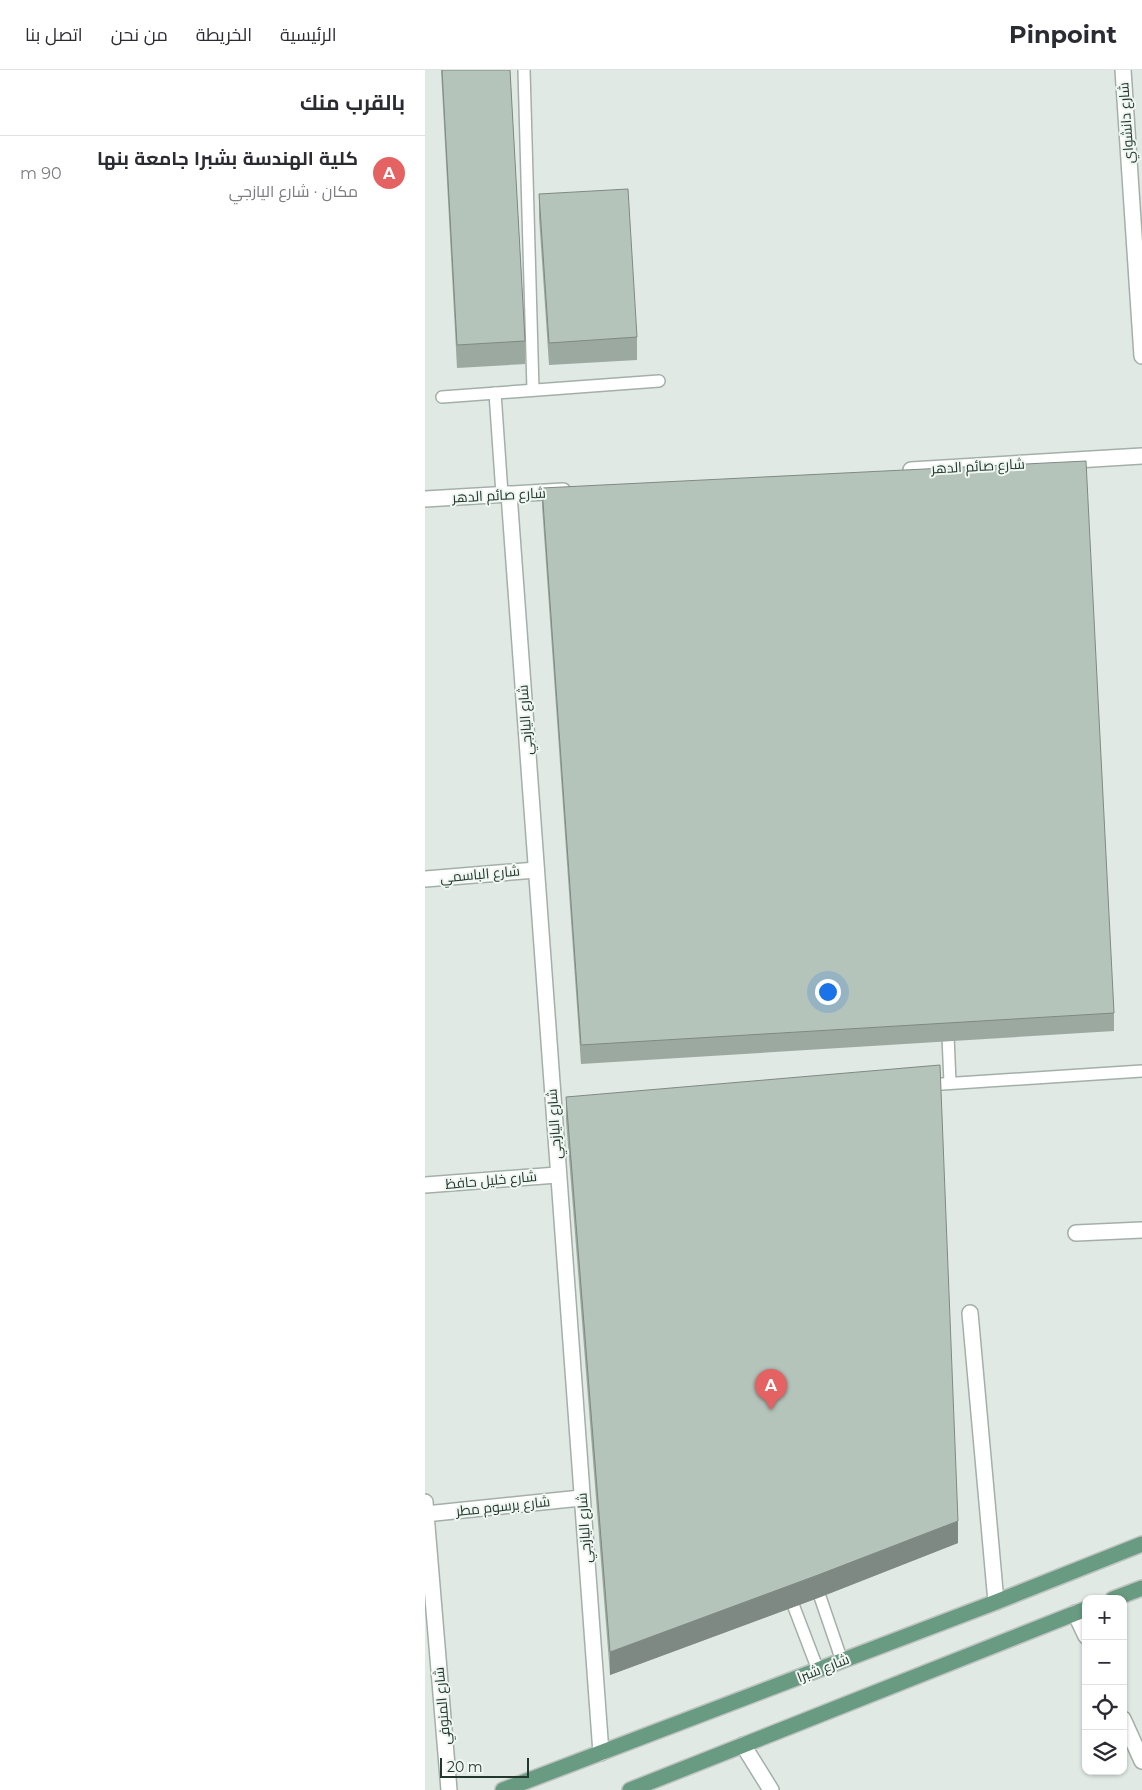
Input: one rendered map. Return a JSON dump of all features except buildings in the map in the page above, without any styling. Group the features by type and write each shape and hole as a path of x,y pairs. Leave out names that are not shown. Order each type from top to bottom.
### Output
{"main road":[{"name":"شارع شبرا","path":"503,1790 996,1602 1142,1544"},
{"path":"1124,1595 1142,1588"},
{"path":"630,1790 659,1785 743,1745 1081,1611"}],"street":[{"name":"شارع دانشواي","path":"1123,70 1142,356"},
{"name":"شارع صائم الدهر","path":"895,471 1142,456"},
{"name":"شارع صائم الدهر","path":"425,499 578,490"},
{"name":"شارع اليازجي","path":"506,494 553,1108 565,1174 581,1498 601,1754"},
{"name":"شارع الباسمي","path":"425,879 536,870"},
{"name":"شارع خليل حافظ","path":"425,1185 565,1174"},
{"path":"1076,1233 1142,1230"},
{"path":"970,1314 996,1602"},
{"name":"شارع برسوم مطر","path":"425,1510 581,1498"},
{"name":"شارع المنوفي","path":"425,1510 449,1790"},
{"path":"1127,1728 1142,1761"},
{"path":"743,1745 771,1790"}],"lane":[{"path":"524,70 533,390"},
{"path":"442,397 659,380"},
{"path":"495,393 506,494"},
{"path":"933,1022 948,1036 950,1083"},
{"path":"919,1085 1142,1071"},
{"path":"553,1108 569,1107"},
{"path":"811,1570 842,1661"},
{"path":"784,1580 817,1670"}],"place":[{"name":"كلية الهندسة بشبرا جامعة بنها","path":"771,1410"}]}
